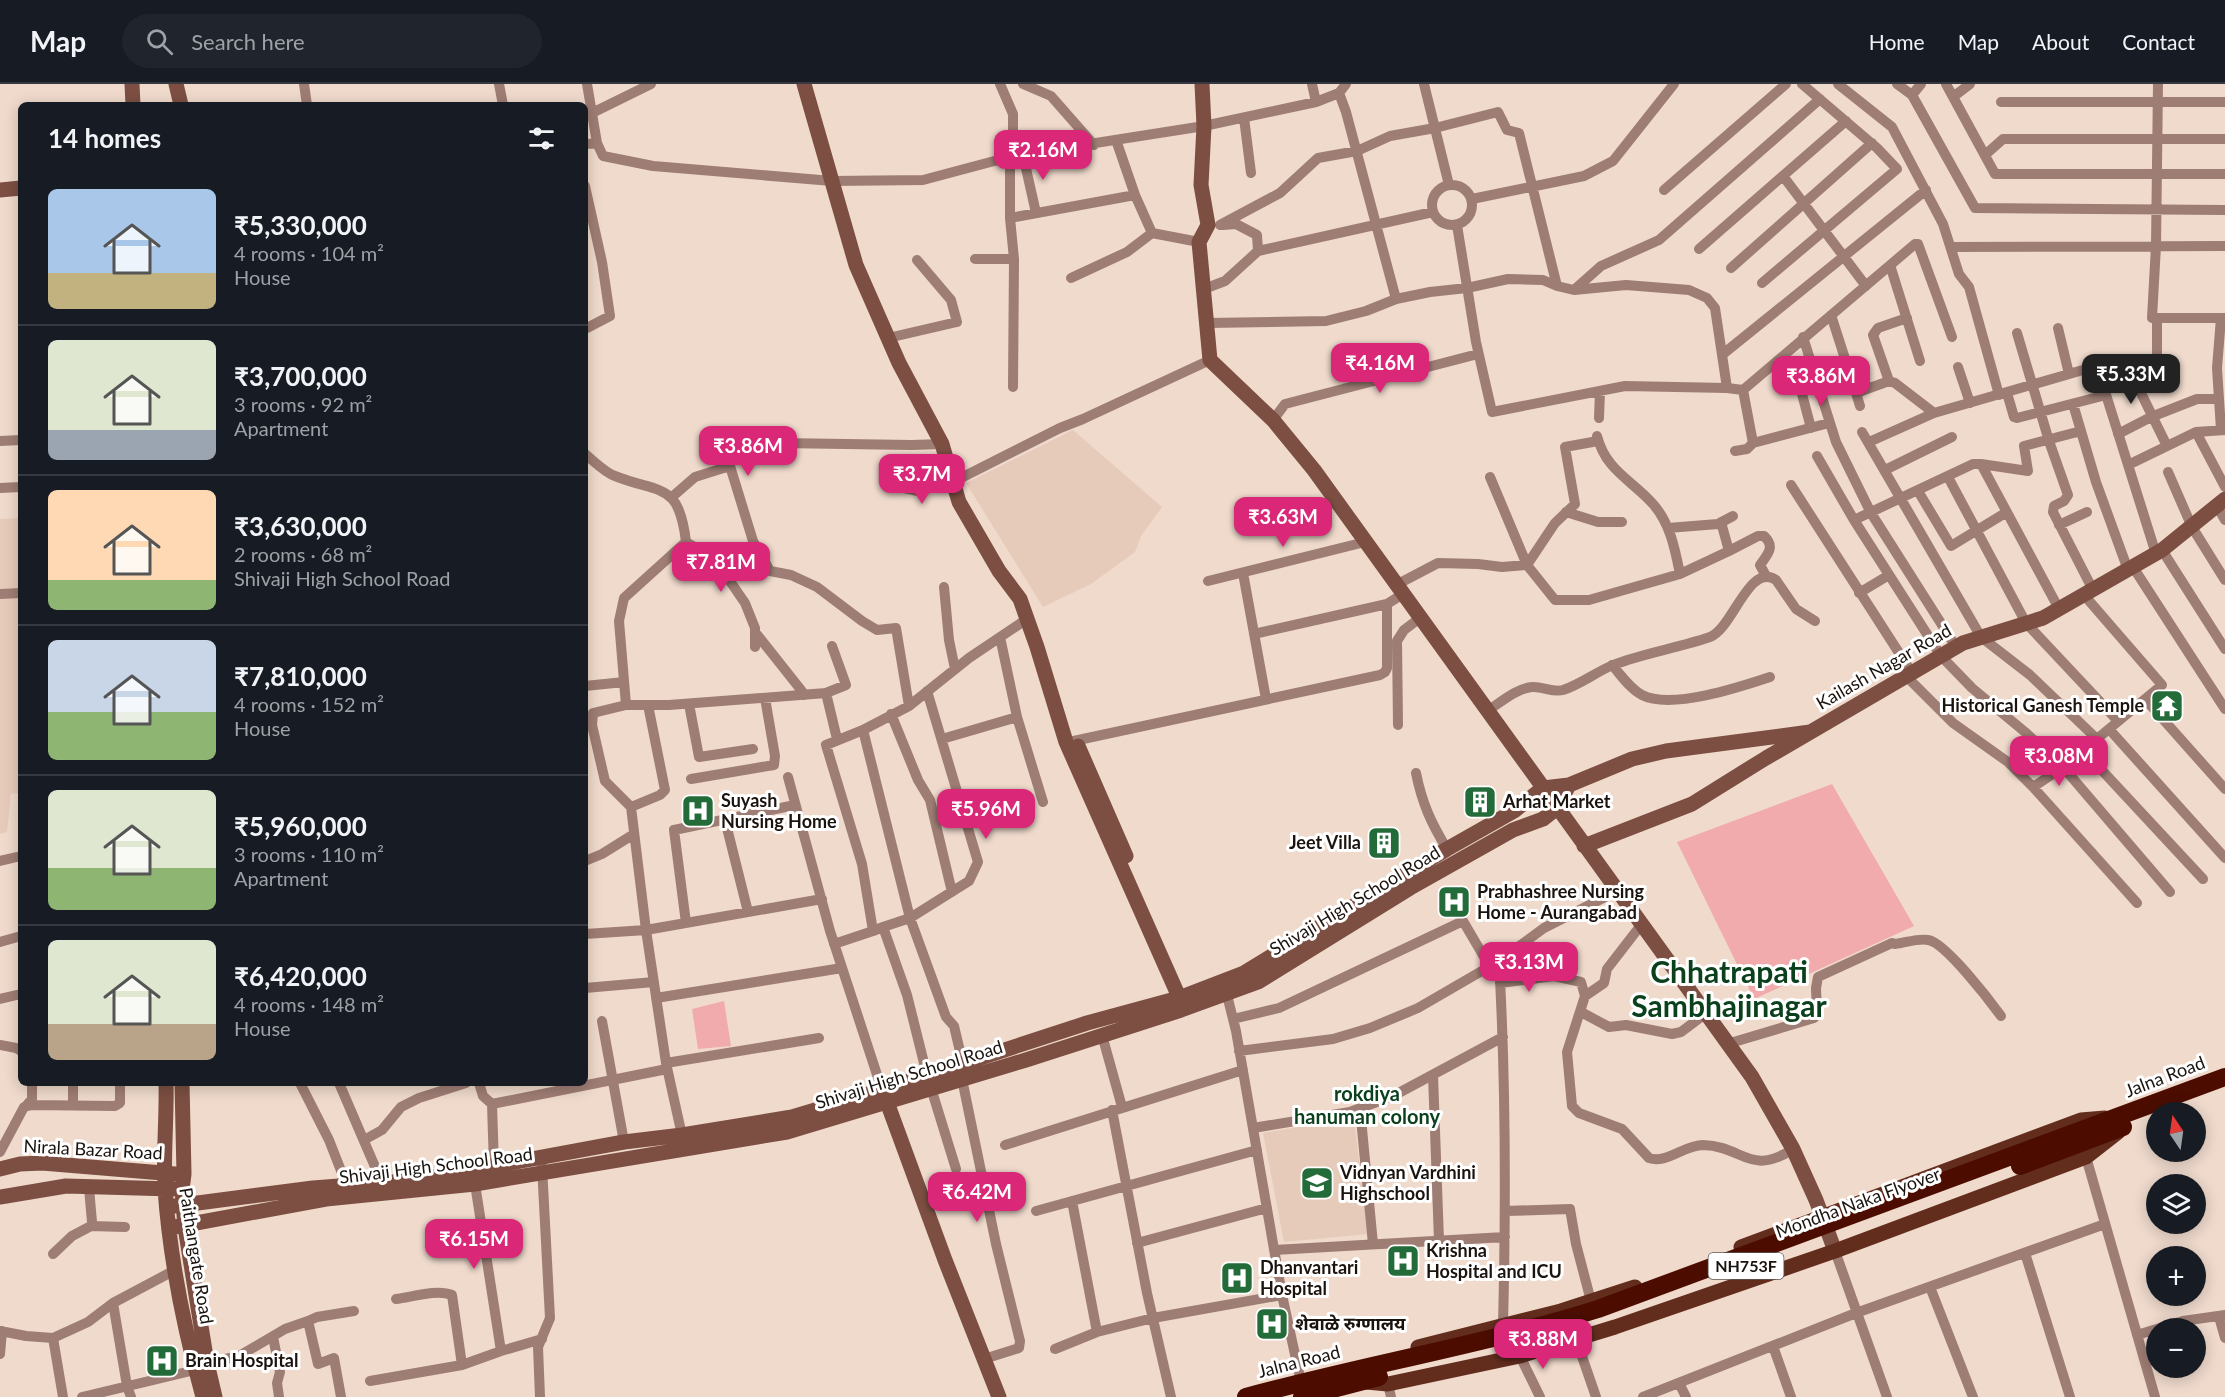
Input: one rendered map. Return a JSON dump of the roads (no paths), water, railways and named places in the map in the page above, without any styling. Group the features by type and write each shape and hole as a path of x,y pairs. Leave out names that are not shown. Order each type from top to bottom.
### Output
{"highway":[{"name":"Jalna Road","path":"2123,1121 2225,1077"},
{"name":"Jalna Road","path":"2191,1102 2225,1089"},
{"name":"Jalna Road","path":"2123,1121 2146,1117"},
{"name":"Mondha Naka Flyover","path":"1362,1375 1388,1380 1598,1309 2123,1121"},
{"name":"Jalna Road","path":"1246,1397 1301,1390 1362,1375"}],"main road":[{"path":"1362,1375 1394,1353 1591,1301 1670,1275 1822,1215 2080,1120 2123,1121"},
{"path":"1388,1380 1520,1356 1615,1327 1835,1251 2086,1157 2123,1121"}],"street":[{"path":"132,84 133,102"},
{"path":"176,84 180,102"},
{"path":"304,84 307,102"},
{"path":"499,84 502,102"},
{"path":"587,84 597,143 603,156 653,166 832,180 922,180 1015,156 1094,145 1244,118 1316,102 1342,88 1346,112 1396,299"},
{"path":"592,113 651,84"},
{"path":"804,84 856,265 899,363 942,444 958,502 999,570 1020,599 1071,741 1186,1002"},
{"path":"1000,84 1014,114 1015,156 1010,218 1014,259 1013,387"},
{"path":"1023,84 1051,96 1094,145"},
{"path":"1202,84 1204,126 1201,185 1214,225"},
{"path":"1312,84 1316,102"},
{"path":"1424,84 1449,185"},
{"path":"1472,199 1584,176 1613,161 1674,84"},
{"path":"1664,190 1786,84"},
{"path":"1762,283 1897,169 1872,143 1802,84"},
{"path":"1838,84 1892,127 1926,190 1943,224 1959,274 1969,287 1978,324 2003,394 2015,418 2106,395"},
{"path":"1897,84 1912,95 1975,208 2225,210"},
{"path":"1912,95 1921,84"},
{"path":"1946,84 1995,174 2225,174"},
{"path":"1953,97 1970,84"},
{"path":"2128,465 2196,432 2223,430 2217,368 2223,318 2152,318 2157,210 2158,84"},
{"path":"1574,290 1600,266 1659,240 1820,99"},
{"path":"2001,102 2225,102"},
{"path":"1557,286 1519,133 1507,130 1498,112 1435,128 1390,136 1357,151 1318,158 1280,193 1214,225 1199,242 1210,360 1273,420 1314,470 1752,1077 1793,1149 1822,1215 1887,1397"},
{"path":"1244,118 1251,174"},
{"path":"1699,249 1846,121"},
{"path":"1985,155 2003,139 2225,139"},
{"path":"1116,140 1135,195 1152,233"},
{"path":"588,144 597,143"},
{"path":"1731,268 1872,143"},
{"path":"1015,156 1036,213"},
{"path":"1783,176 1866,286"},
{"path":"1449,185 1463,188 1472,199 1473,207 1470,215 1465,222 1457,225 1443,223 1433,212 1433,198 1442,188 1449,185"},
{"path":"0,190 18,188"},
{"path":"1723,354 1926,190"},
{"path":"1010,218 1135,195"},
{"path":"588,199 602,262 610,316 588,327"},
{"path":"1204,289 1225,281 1258,251 1433,212"},
{"path":"1214,225 1236,224 1257,234 1258,251"},
{"path":"1457,225 1478,354 1492,412 1625,386 1743,390 1803,337 1918,244 1952,337"},
{"path":"1071,278 1127,252 1152,233 1199,242"},
{"path":"1951,247 2225,246"},
{"path":"975,259 1014,259"},
{"path":"888,338 957,322 951,300 917,260"},
{"path":"1890,266 1920,361"},
{"path":"1207,322 1326,321 1366,311 1396,299 1508,279 1543,280 1574,290 1626,285 1689,290 1707,298 1715,308 1727,388"},
{"path":"1831,315 1860,406"},
{"path":"1907,318 1878,328 1873,335 1892,382 1934,413"},
{"path":"2157,318 2157,377 2139,389 2167,446"},
{"path":"2058,328 2069,374"},
{"path":"2017,333 2049,441 2068,495 2064,501 2052,508 2059,525 2088,592 2162,685 2063,767 2033,787"},
{"path":"1803,337 1832,433 1871,513 1956,647"},
{"path":"1273,420 1285,404 1478,354"},
{"path":"890,485 918,491 953,482 1060,428 1210,360"},
{"path":"1869,442 1934,413 2114,361"},
{"path":"2097,366 2128,465 2159,552 2225,649"},
{"path":"1958,368 1970,403"},
{"path":"1856,393 1892,382"},
{"path":"1743,390 1753,442"},
{"path":"1599,418 1600,391"},
{"path":"1802,394 1811,428"},
{"path":"2118,434 2151,417 2197,399 2219,399"},
{"path":"2073,404 2096,482 2130,568 2225,710"},
{"path":"1735,451 1747,449 1753,442 1811,428 1832,433"},
{"path":"1854,520 1973,464 2028,471 2024,446 2081,431"},
{"path":"1862,432 1981,638 2030,675 2097,739"},
{"path":"2196,432 2225,487"},
{"path":"1885,470 1952,437"},
{"path":"1527,566 1555,523 1575,504 1565,447 1597,438 1600,450 1618,474 1653,504 1668,528 1680,574"},
{"path":"0,441 18,440"},
{"path":"909,706 896,628 877,630 817,587 790,575 770,571 753,541 730,466 731,459 779,443 942,444"},
{"path":"588,456 613,476 658,488 672,497 684,525 686,542"},
{"path":"1817,456 1854,520 1941,656 1972,688 2063,767 2170,892"},
{"path":"1981,464 2058,609"},
{"path":"672,497 695,477 730,466"},
{"path":"2168,472 2192,527 2225,580"},
{"path":"1490,477 1527,566 1555,600 1589,600 1680,574 1758,536 1764,536 1770,542 1769,554 1760,565 1766,576"},
{"path":"1948,477 2026,623 2225,858"},
{"path":"953,482 966,498 1026,597 1038,622 1071,741"},
{"path":"1791,485 1909,674 1953,723 2008,762 2033,787 2137,903"},
{"path":"0,488 18,487"},
{"path":"1918,491 1952,546 2007,512"},
{"path":"2221,503 2225,520"},
{"name":"Kailash Nagar Road","path":"1569,785 1632,759 1666,752 1810,732 1956,647 2043,618 2159,552 2221,503"},
{"path":"1566,512 1598,522 1622,522"},
{"path":"2059,525 2087,513"},
{"path":"1668,528 1721,522 1733,516"},
{"path":"1721,522 1729,551"},
{"path":"686,542 714,558 745,603 755,632 755,647"},
{"path":"626,705 619,621 624,598 686,542"},
{"path":"1208,581 1365,542"},
{"path":"1254,634 1387,603 1399,590 1438,563 1502,567 1527,566"},
{"path":"1243,573 1266,699"},
{"path":"1859,593 1889,575"},
{"path":"1487,711 1526,688 1560,691 1612,665 1712,636 1726,624 1752,583 1761,577 1766,576 1776,580 1800,613 1815,621"},
{"path":"944,587 949,640 955,669"},
{"path":"0,594 18,593"},
{"path":"1071,741 1380,675 1387,668 1387,603"},
{"path":"1398,725 1397,641 1404,630 1420,618"},
{"path":"956,1169 929,1082 907,995 878,929 862,864 826,745 863,730 909,706 955,669 1027,619"},
{"path":"755,632 805,695"},
{"path":"1000,638 1017,717 1043,802"},
{"path":"683,1142 656,998 631,807 605,781 588,726 593,713 626,705 689,704 826,693 846,685 832,646"},
{"path":"1612,665 1642,695 1657,699 1722,692 1770,677"},
{"path":"588,686 624,682"},
{"path":"834,944 910,918 969,881 978,862 927,691"},
{"path":"826,693 837,739"},
{"path":"691,780 774,765 775,756 765,698"},
{"path":"2145,699 2225,789"},
{"path":"689,704 699,757 753,749"},
{"path":"631,807 660,795 665,790 648,705"},
{"path":"891,714 918,780 930,800 952,892"},
{"path":"942,740 1017,717"},
{"path":"863,730 910,918 946,1017 954,1026 996,1244 1020,1345 1013,1350 984,1359"},
{"path":"1584,846 1692,804 1810,732"},
{"path":"2083,750 2203,879"},
{"path":"1416,773 1422,801 1430,822 1446,849"},
{"path":"788,777 834,944 885,1096 999,1397"},
{"path":"1543,788 1569,785"},
{"path":"1557,808 1569,785"},
{"name":"Shivaji High School Road","path":"1225,987 1244,973 1446,849 1514,811 1543,788"},
{"path":"686,923 674,830 795,804"},
{"name":"Shivaji High School Road","path":"963,1071 1102,1035 1225,987 1258,982 1410,888 1513,830 1543,819 1557,808"},
{"path":"725,820 748,912"},
{"path":"588,860 602,854 634,834"},
{"path":"0,861 18,857"},
{"path":"1239,1051 1333,1039 1370,1028 1418,1008 1495,964 1544,928 1617,891"},
{"path":"588,934 646,930 822,899"},
{"path":"1233,1019 1279,1008 1463,921 1495,964 1500,983 1506,1211 1503,1325"},
{"path":"1585,996 1600,988 1607,969 1641,925"},
{"path":"0,942 18,937"},
{"path":"1727,1044 1814,1018 1817,1014 1818,977 1892,943 1925,939 1934,942 1972,976 2001,1016"},
{"path":"656,998 842,968"},
{"path":"1500,983 1554,976 1581,982 1585,996 1567,1052 1570,1101 1574,1111 1622,1129 1645,1155 1653,1160 1700,1145 1762,1162 1779,1158 1793,1149"},
{"path":"588,988 654,982"},
{"path":"1225,987 1243,1070 1266,1208 1301,1390"},
{"path":"0,999 18,995"},
{"name":"Shivaji High School Road","path":"167,1207 183,1197 417,1180 624,1142 683,1142 787,1132 885,1096 963,1071 1087,1023 1186,1002"},
{"path":"1581,1012 1609,1027 1626,1025 1672,1034 1681,1032 1705,1014"},
{"path":"602,1021 624,1142"},
{"path":"1102,1035 1117,1109 1126,1186 1171,1397"},
{"path":"588,1083 613,1080 667,1066 819,1038"},
{"path":"1253,1128 1350,1112 1393,1096 1503,1038"},
{"path":"0,1045 18,1049"},
{"path":"1005,1145 1243,1070"},
{"path":"1433,1075 1439,1241"},
{"path":"0,1152 21,1110 32,1099 32,1086"},
{"path":"73,1086 73,1106"},
{"path":"27,1105 118,1105 120,1086"},
{"name":"Paithangate Road","path":"166,1086 167,1207 177,1228 201,1366 203,1397"},
{"name":"Paithangate Road","path":"182,1086 184,1174 183,1197 177,1228 175,1270 201,1366 214,1397"},
{"path":"302,1086 329,1140 347,1186"},
{"path":"340,1086 382,1183"},
{"path":"364,1140 382,1130 400,1107 419,1098 457,1086"},
{"path":"480,1086 483,1096 492,1104 494,1166 481,1183 501,1350"},
{"path":"492,1104 551,1087"},
{"path":"1360,1108 1373,1244"},
{"name":"Shivaji High School Road","path":"177,1228 326,1199 481,1183 543,1173 683,1142"},
{"path":"1036,1211 1257,1150"},
{"path":"540,1397 538,1347 550,1318 541,1156"},
{"path":"2086,1157 2152,1396"},
{"name":"Nirala Bazar Road","path":"0,1169 20,1164 42,1163 165,1181 183,1197"},
{"name":"Nirala Bazar Road","path":"0,1197 66,1186 89,1188 165,1181 184,1174"},
{"path":"89,1188 92,1222 90,1226"},
{"path":"1072,1202 1097,1332"},
{"path":"1137,1243 1266,1208"},
{"path":"1506,1211 1570,1209 1576,1244 1591,1301"},
{"path":"1643,1397 1856,1312 2105,1224"},
{"path":"53,1254 72,1236 90,1226 125,1227"},
{"path":"1274,1250 1505,1237"},
{"path":"2025,1252 2070,1397"},
{"path":"0,1354 1,1331 53,1338 88,1322 114,1303 175,1270"},
{"path":"1930,1287 1973,1397"},
{"path":"396,1299 437,1294 452,1295 462,1365"},
{"path":"1055,1349 1097,1332 1153,1318 1282,1295"},
{"path":"114,1303 129,1392"},
{"path":"82,1397 129,1392 201,1366 239,1356 285,1329 317,1317 354,1311"},
{"path":"2137,1335 2183,1321 2222,1316 2225,1338"},
{"path":"308,1321 318,1364 334,1358 341,1397"},
{"path":"273,1337 280,1372 277,1383 279,1397"},
{"path":"53,1338 63,1397"},
{"path":"370,1381 462,1365 501,1350 542,1339"},
{"path":"1576,1339 1596,1397"},
{"path":"1773,1346 1791,1397"},
{"path":"1520,1356 1540,1397"},
{"path":"1679,1383 1686,1397"}],"place":[{"name":"Historical Ganesh Temple","path":"2167,706"},
{"name":"Arhat Market","path":"1480,802"},
{"name":"Suyash Nursing Home","path":"698,811"},
{"name":"Jeet Villa","path":"1384,843"},
{"name":"Prabhashree Nursing Home - Aurangabad","path":"1454,902"},
{"name":"Vidnyan Vardhini Highschool","path":"1317,1183"},
{"name":"Krishna Hospital and ICU","path":"1403,1261"},
{"name":"Dhanvantari Hospital","path":"1237,1278"},
{"name":"शेवाळे रुग्णालय","path":"1272,1324"},
{"name":"Brain Hospital","path":"162,1361"}],"district":[{"name":"Chhatrapati Sambhajinagar","path":"1729,990"},
{"name":"rokdiya hanuman colony","path":"1367,1106"}]}
